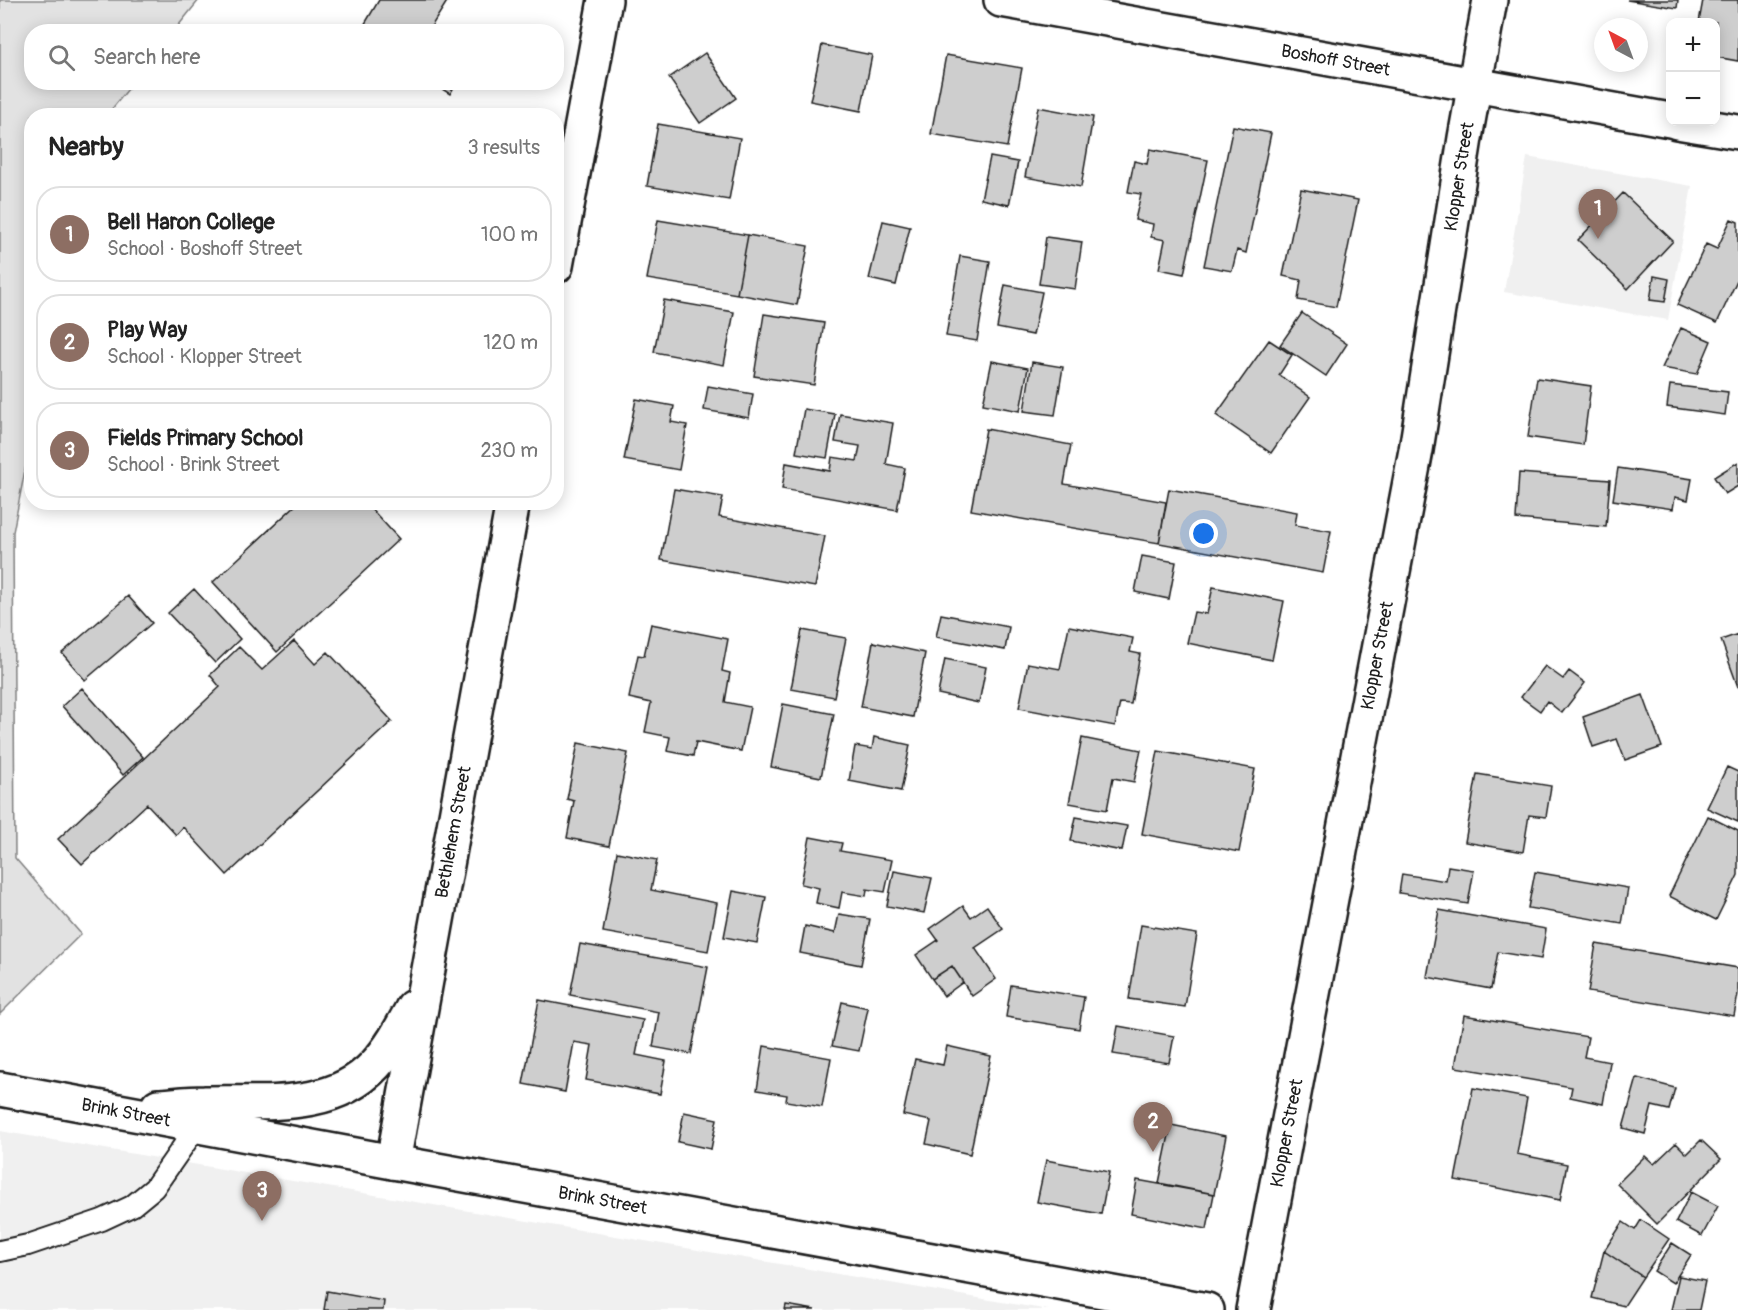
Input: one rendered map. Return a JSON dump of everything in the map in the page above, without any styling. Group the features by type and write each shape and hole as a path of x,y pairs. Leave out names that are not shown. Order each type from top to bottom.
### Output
{"street":[{"path":"564,223 605,0"},
{"name":"Boshoff Street","path":"1001,0 1666,119"},
{"name":"Klopper Street","path":"1253,1310 1416,450 1463,149 1490,0"},
{"path":"1701,126 1738,132"},
{"name":"Bethlehem Street","path":"393,1162 512,510"},
{"path":"117,1110 202,1103 294,1101 330,1095 353,1082 374,1066 396,1039 426,983"},
{"name":"Brink Street","path":"0,1089 1207,1310"}],"lane":[{"path":"0,1251 102,1220 132,1206 154,1188 198,1125"}],"shaded area":[{"path":"0,0 199,0 180,24 24,24 24,90 127,90 113,108 24,108 24,475 13,532 15,858 81,934 0,1014"},
{"path":"1527,157 1692,186 1668,320 1504,292"},
{"path":"0,1131 1049,1310 0,1310"}],"building":[{"path":"379,0 448,0 433,24 365,24"},
{"path":"1627,0 1678,0 1677,8"},
{"path":"1703,0 1738,0 1738,61 1720,58 1720,18 1700,18"},
{"path":"822,45 872,55 861,111 810,101"},
{"path":"705,53 736,98 700,123 669,78"},
{"path":"946,55 1022,68 1007,147 931,134"},
{"path":"1038,107 1093,117 1081,187 1025,177"},
{"path":"658,124 740,138 729,200 647,186"},
{"path":"1233,126 1271,133 1246,253 1237,250 1232,271 1204,266"},
{"path":"1150,149 1208,160 1184,274 1159,269 1165,240 1151,237 1153,224 1135,220 1141,194 1128,192 1134,161 1147,164"},
{"path":"990,157 1018,162 1009,205 981,199"},
{"path":"1301,189 1358,200 1336,307 1298,300 1301,280 1283,276"},
{"path":"1623,193 1673,241 1628,289 1578,240"},
{"path":"1731,219 1738,222 1738,278 1717,323 1677,305 1706,244 1717,249"},
{"path":"658,220 748,235 737,294 647,279"},
{"path":"883,221 910,227 896,285 869,279"},
{"path":"748,235 808,246 797,305 737,294"},
{"path":"1046,237 1082,242 1075,289 1039,284"},
{"path":"960,256 990,261 977,341 946,336"},
{"path":"1654,276 1669,279 1665,302 1650,300"},
{"path":"1005,285 1042,292 1033,335 997,328"},
{"path":"664,300 734,312 724,365 654,352"},
{"path":"1302,313 1347,344 1326,376 1280,345"},
{"path":"764,314 824,323 814,385 754,376"},
{"path":"1681,328 1711,341 1697,374 1662,368"},
{"path":"1269,340 1292,355 1279,375 1310,397 1271,453 1216,415"},
{"path":"992,361 1028,368 1020,411 983,404"},
{"path":"1032,362 1063,367 1055,415 1024,411"},
{"path":"1537,378 1591,386 1583,445 1528,437"},
{"path":"1670,385 1728,392 1725,415 1667,407"},
{"path":"708,386 753,394 749,418 704,410"},
{"path":"636,399 674,406 671,422 687,425 679,470 624,460"},
{"path":"804,409 835,414 827,458 796,453"},
{"path":"840,414 893,423 886,464 905,468 897,510 782,489 786,463 830,471 832,457 857,461 860,446 835,442"},
{"path":"986,429 1071,445 1064,484 1166,502 1159,543 971,510"},
{"path":"1738,462 1738,486 1725,494 1714,477"},
{"path":"1618,468 1692,479 1688,500 1675,497 1673,509 1613,500"},
{"path":"1519,473 1610,480 1606,527 1516,519"},
{"path":"674,489 723,497 719,517 825,536 815,587 661,560"},
{"path":"1169,489 1297,512 1295,525 1331,531 1323,573 1159,543"},
{"path":"290,510 372,510 399,539 277,652 213,582"},
{"path":"1142,556 1176,562 1169,599 1135,592"},
{"path":"1213,587 1284,601 1272,660 1187,643 1194,612 1207,614"},
{"path":"194,589 240,639 215,663 168,613"},
{"path":"128,596 152,623 85,680 62,653"},
{"path":"941,614 1009,627 1005,650 936,637"},
{"path":"651,624 728,639 722,671 730,673 725,702 750,707 741,751 696,742 693,756 667,751 670,737 645,732 651,703 629,698 638,655 644,656"},
{"path":"1069,626 1133,638 1130,652 1140,654 1131,704 1120,703 1115,726 1019,708 1028,663 1060,669"},
{"path":"802,630 846,638 834,697 791,689"},
{"path":"1738,634 1738,687 1721,640"},
{"path":"294,641 315,664 328,652 392,721 227,875 183,827 176,835 147,804 82,864 58,839 220,687 210,675 239,647 262,670"},
{"path":"873,642 925,653 913,717 861,707"},
{"path":"945,659 986,667 979,703 938,694"},
{"path":"1545,666 1563,679 1569,671 1585,683 1562,713 1547,701 1540,711 1521,697"},
{"path":"82,688 143,757 123,775 62,706"},
{"path":"1643,695 1662,747 1625,760 1617,739 1593,747 1583,717"},
{"path":"783,704 834,714 821,777 771,767"},
{"path":"874,737 910,745 901,791 849,781 855,746 872,749"},
{"path":"1082,738 1141,750 1134,782 1113,778 1107,810 1069,803"},
{"path":"578,743 628,753 609,846 567,838 574,801 567,799"},
{"path":"1158,751 1255,769 1239,852 1142,834"},
{"path":"1727,767 1738,772 1738,822 1707,808"},
{"path":"1477,774 1551,786 1546,817 1529,815 1523,852 1465,842"},
{"path":"1708,816 1738,831 1738,875 1716,920 1669,896"},
{"path":"1076,817 1127,826 1122,851 1071,841"},
{"path":"810,837 842,843 840,851 892,860 885,892 867,889 866,896 842,892 839,908 816,903 819,888 801,884"},
{"path":"617,852 657,860 651,890 717,903 708,951 603,932"},
{"path":"1448,866 1474,870 1468,904 1399,893 1402,874 1446,881"},
{"path":"894,871 932,878 924,913 887,906"},
{"path":"1535,872 1628,888 1622,924 1528,908"},
{"path":"733,891 766,897 757,943 724,937"},
{"path":"963,906 971,917 987,906 1003,929 975,948 996,979 972,996 952,966 932,979 916,955 938,940 930,929"},
{"path":"1439,910 1546,929 1541,959 1498,952 1491,989 1427,977"},
{"path":"839,914 870,919 861,965 800,953 805,926 835,933"},
{"path":"1141,925 1197,934 1185,1007 1129,999"},
{"path":"580,944 708,967 691,1054 653,1047 659,1012 570,995"},
{"path":"1596,944 1738,968 1738,994 1734,1016 1588,992"},
{"path":"952,966 963,982 944,996 932,979"},
{"path":"1011,985 1084,997 1079,1029 1006,1017"},
{"path":"539,1000 643,1020 636,1055 666,1061 660,1094 586,1080 592,1045 574,1042 565,1092 523,1084"},
{"path":"842,1002 868,1008 859,1051 832,1046"},
{"path":"1464,1015 1588,1037 1584,1057 1610,1062 1603,1104 1570,1097 1572,1087 1455,1067"},
{"path":"1118,1026 1174,1036 1169,1063 1113,1054"},
{"path":"764,1046 831,1058 822,1107 786,1101 787,1095 757,1090"},
{"path":"947,1046 991,1056 970,1154 926,1144 931,1121 903,1115 915,1059 943,1065"},
{"path":"1637,1078 1675,1088 1669,1110 1652,1106 1645,1134 1623,1128"},
{"path":"1473,1088 1527,1098 1517,1154 1567,1164 1560,1200 1455,1180"},
{"path":"684,1112 717,1119 711,1149 678,1142"},
{"path":"1171,1125 1226,1136 1214,1194 1159,1183"},
{"path":"1701,1140 1721,1159 1657,1224 1617,1184 1645,1156 1654,1164 1676,1143 1687,1154"},
{"path":"1046,1160 1109,1172 1101,1214 1037,1202"},
{"path":"1137,1180 1214,1194 1207,1229 1131,1214"},
{"path":"1691,1192 1718,1206 1702,1236 1676,1222"},
{"path":"1641,1220 1669,1239 1643,1277 1604,1251 1623,1222 1635,1230"},
{"path":"1672,1243 1691,1255 1673,1283 1654,1271"},
{"path":"1604,1251 1643,1277 1624,1306 1592,1298"},
{"path":"1679,1276 1705,1281 1699,1310 1671,1310"},
{"path":"327,1291 384,1301 383,1310 324,1310"},
{"path":"786,1305 815,1310 785,1310"}],"place":[{"name":"Bell Haron College","path":"1598,239"},
{"name":"Play Way","path":"1153,1152"},
{"name":"Fields Primary School","path":"262,1221"}]}
